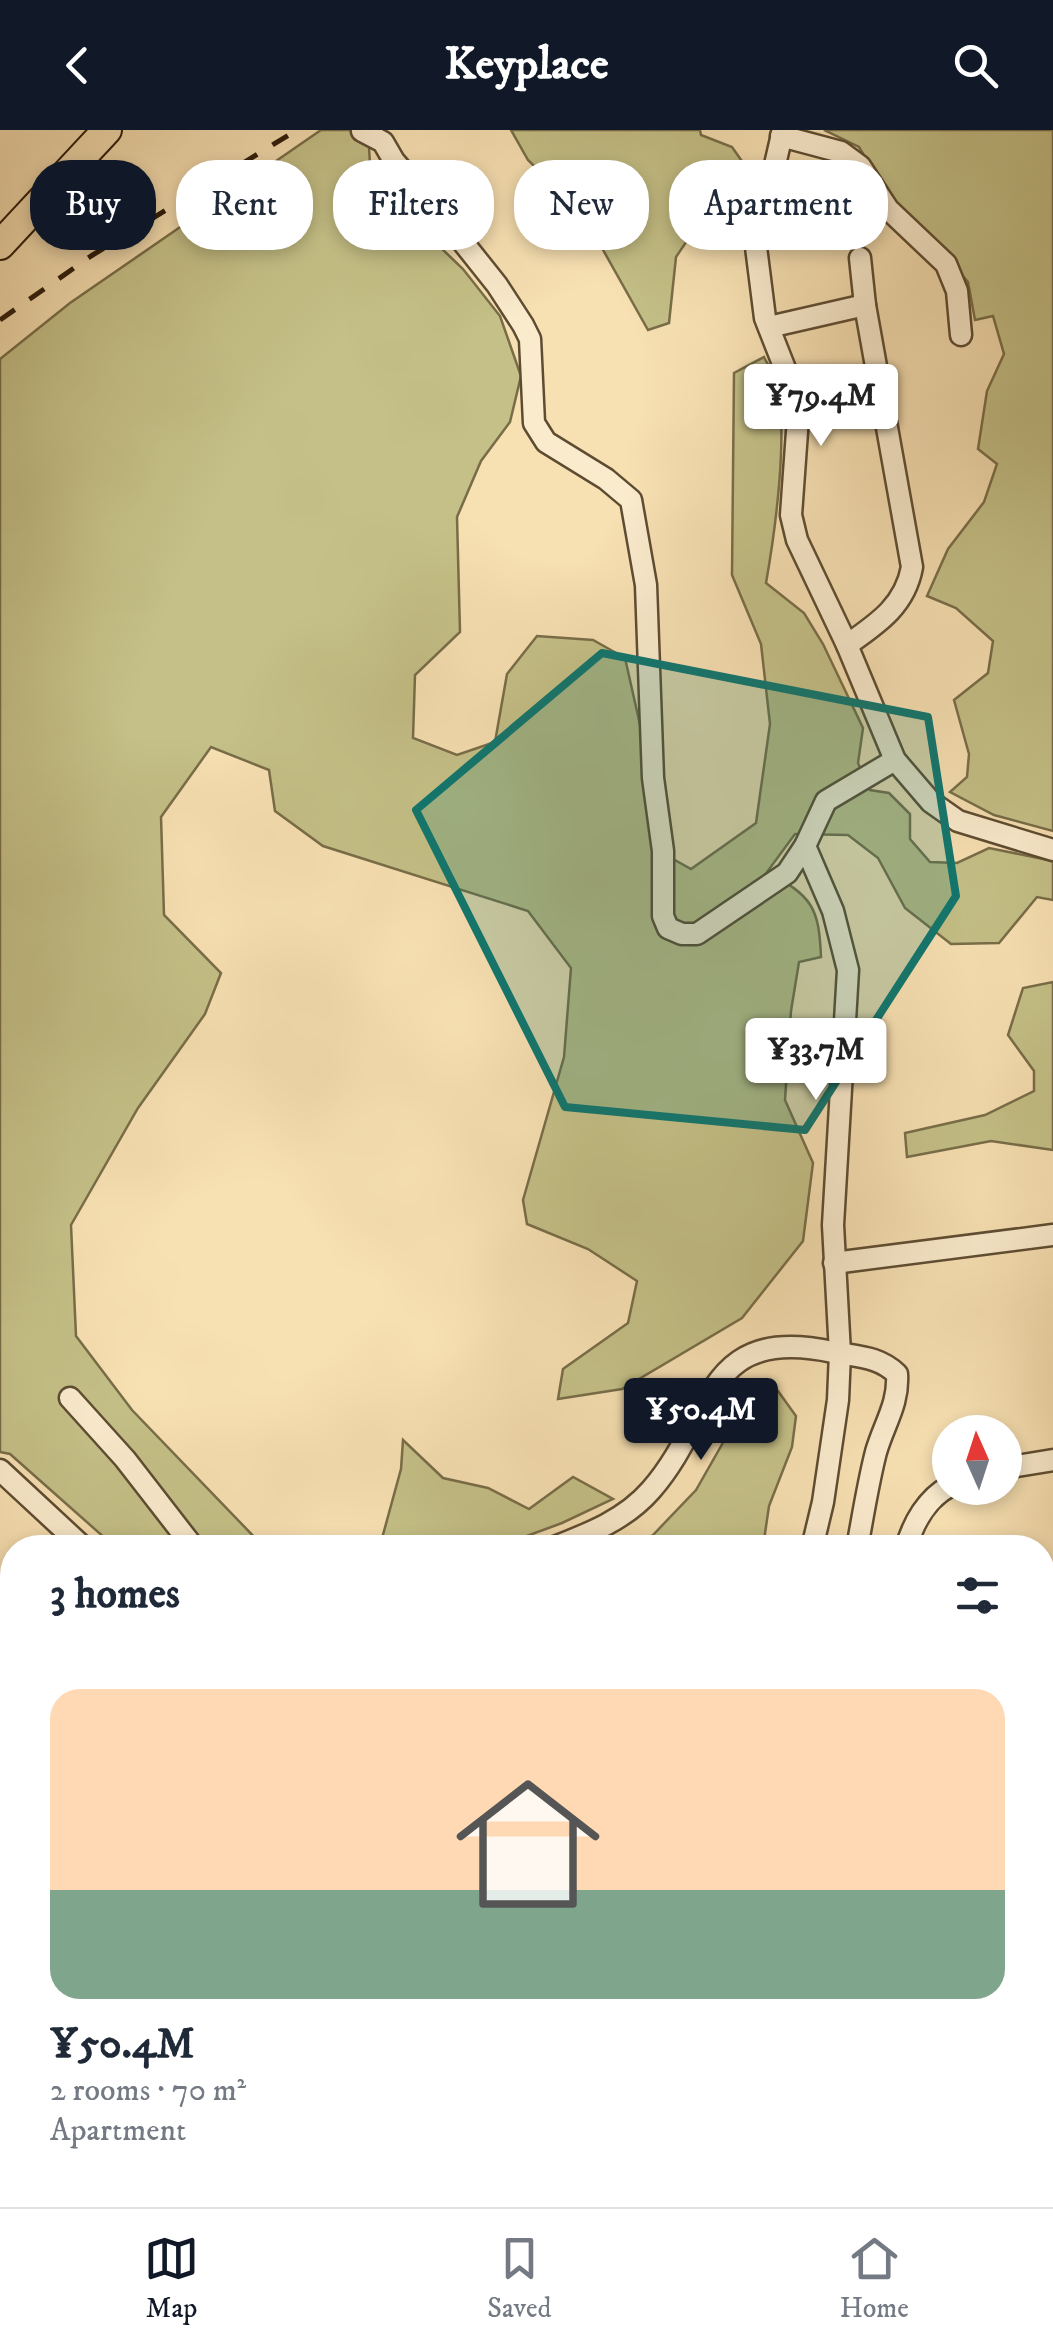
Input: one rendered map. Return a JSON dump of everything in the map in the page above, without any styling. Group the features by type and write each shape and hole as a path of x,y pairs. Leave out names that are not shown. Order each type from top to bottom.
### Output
{"main road":[{"path":"0,245 107,130"}],"street":[{"path":"362,131 383,142 394,161 497,285 523,325 530,339 534,423 538,432 546,442 606,479 631,500 646,585 653,778 662,851 663,916 668,928 682,934 697,934 787,872 805,846 826,802 895,760"},
{"path":"961,335 957,291 946,264 895,217 860,166 840,152 782,133 756,247 758,281 768,327 795,394 798,418 791,492 794,528 809,568 847,645 895,760 931,802 958,821 1053,850"},
{"path":"847,645 901,600 912,568 864,304 860,258"},
{"path":"768,327 864,304"},
{"path":"805,846 833,911 848,970 833,1225 840,1353 832,1444 814,1535"},
{"path":"834,1263 1053,1235"},
{"path":"585,1535 627,1513 650,1492 674,1461 724,1372 764,1349 792,1346 884,1362 897,1374 896,1400 878,1447 860,1535"},
{"path":"70,1398 125,1459 184,1535"},
{"path":"1022,1465 1053,1460"},
{"path":"0,1470 70,1535"},
{"path":"910,1535 932,1500"}],"highlighted area":[{"path":"602,653 928,717 956,896 805,1130 565,1107 416,810"}],"shaded area":[{"path":"321,130 368,130 370,160 333,160 333,250 443,250 500,316 521,376 510,422 481,461 457,517 460,632 415,675 413,738 457,755 495,742 507,674 537,636 593,640 625,658 645,747 657,850 691,869 756,823 770,724 761,644 732,575 734,373 764,357 775,378 781,423 777,508 766,583 804,613 823,644 863,728 858,763 870,790 889,793 910,814 910,839 930,862 957,863 989,848 1053,861 1053,900 1037,897 999,943 951,944 905,908 878,858 848,835 795,834 767,872 803,896 818,926 821,957 799,962 791,1011 785,1100 813,1163 803,1241 742,1318 622,1389 558,1399 563,1369 628,1323 637,1281 588,1249 527,1224 523,1200 564,1057 571,968 528,911 323,846 275,811 269,770 211,747 161,817 164,915 221,973 205,1014 138,1108 71,1225 76,1336 132,1410 252,1535 101,1535 10,1454 0,1452 0,359 70,303 147,250 156,250 156,244 176,230 176,250 313,250 313,160 277,160"},
{"path":"511,130 700,130 701,135 732,147 741,160 669,160 669,250 681,250 676,257 669,323 648,330 603,250 649,250 649,160 528,160"},
{"path":"824,130 1053,130 1053,831 994,815 950,792 967,777 969,754 954,700 988,673 993,641 956,608 927,596 948,549 984,502 997,464 978,449 987,391 1004,354 993,316 975,320 968,282 943,252 898,212 888,195 888,160 867,160 859,147"},
{"path":"1053,982 1053,1150 991,1141 907,1157 905,1133 985,1115 1034,1091 1034,1071 1008,1035 1023,988"},
{"path":"778,1391 796,1416 792,1447 769,1506 765,1535 653,1535 696,1490 745,1404"},
{"path":"403,1440 443,1478 488,1488 529,1509 573,1477 613,1499 530,1535 383,1535 401,1469"}],"railway":[{"path":"0,320 91,256 297,130"}]}
